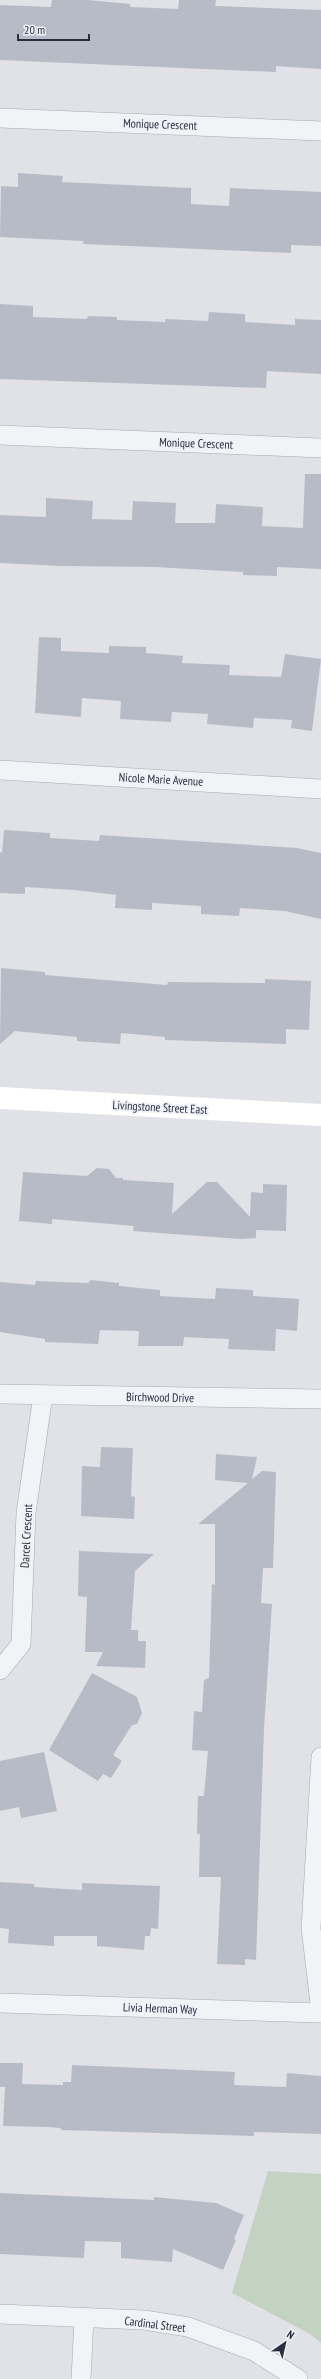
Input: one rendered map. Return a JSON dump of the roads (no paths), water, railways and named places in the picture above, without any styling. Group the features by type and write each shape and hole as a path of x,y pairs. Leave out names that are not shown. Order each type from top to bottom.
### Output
{"street":[{"name":"Monique Crescent","path":"0,118 321,131"},
{"name":"Monique Crescent","path":"0,436 321,448"},
{"name":"Nicole Marie Avenue","path":"0,770 321,788"},
{"name":"Livingstone Street East","path":"0,1098 321,1115"},
{"name":"Birchwood Drive","path":"0,1394 321,1399"},
{"name":"Darcel Crescent","path":"0,1670 21,1644 26,1513 43,1395"},
{"path":"321,1757 311,1928 321,2013"},
{"name":"Livia Herman Way","path":"0,2003 321,2013"},
{"name":"Cardinal Street","path":"0,2314 144,2320 188,2326 254,2351 298,2379"},
{"path":"81,2379 84,2318"}]}
